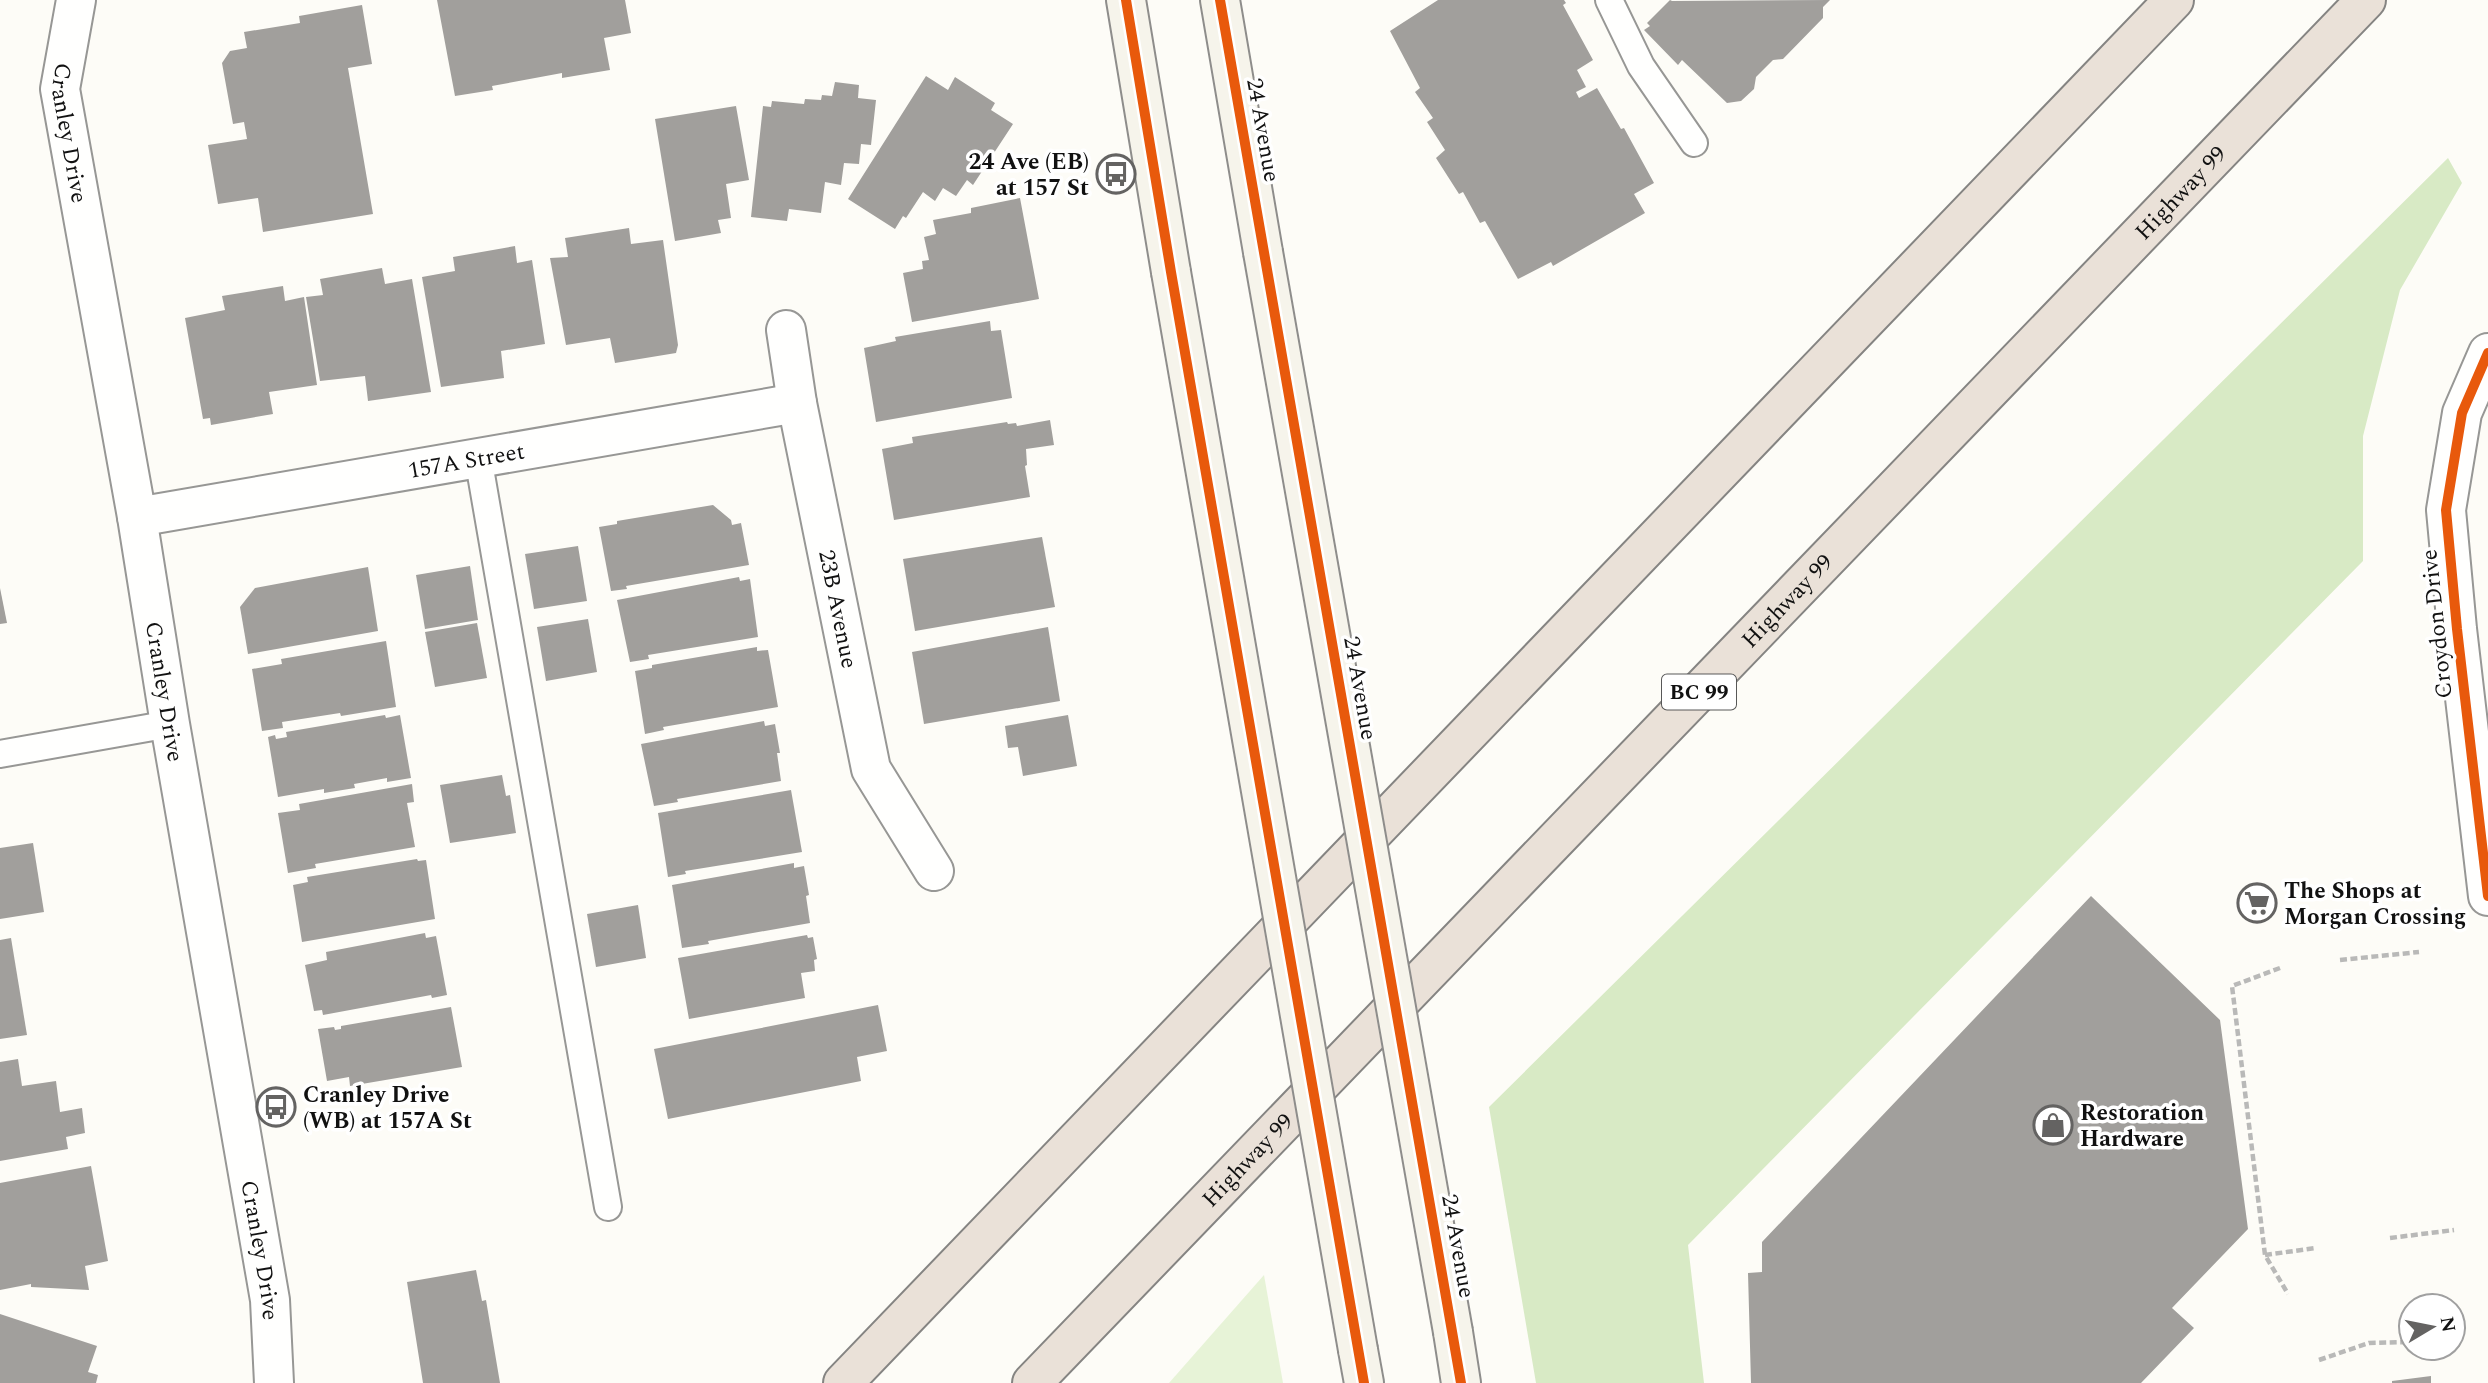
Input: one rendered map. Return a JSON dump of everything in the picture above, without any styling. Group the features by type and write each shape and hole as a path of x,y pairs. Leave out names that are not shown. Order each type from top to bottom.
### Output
{"highway":[{"path":"843,1383 2174,0"},
{"name":"Highway 99","path":"1032,1383 2366,0"}],"main road":[{"path":"1126,0 1361,1366"},
{"name":"24 Avenue","path":"1220,0 1461,1383"}],"street":[{"name":"Cranley Drive","path":"76,0 60,89 137,517 170,724 270,1300 274,1383"},
{"name":"23B Avenue","path":"786,330 797,403 871,769 934,871"},
{"name":"Croydon Drive","path":"2488,353 2462,413 2446,510 2488,896"},
{"name":"157A Street","path":"137,517 797,403"}],"lane":[{"path":"1609,0 1641,66 1694,143"},
{"path":"478,457 608,1206"},
{"path":"0,754 170,724"}],"path":[{"path":"2340,960 2419,953"},
{"path":"2280,968 2232,986 2265,1255 2288,1294"},
{"path":"2390,1238 2454,1230"},
{"path":"2265,1255 2316,1248"},
{"path":"2319,1360 2369,1343 2397,1342"}],"green space":[{"path":"2448,158 2462,183 2400,290 2363,436 2363,561 1688,1245 1704,1383 1536,1383 1489,1107"},
{"path":"1264,1275 1283,1383 1169,1383"}],"building":[{"path":"437,0 625,0 631,33 604,38 610,70 562,78 562,73 492,86 493,90 455,96"},
{"path":"1438,0 1564,0 1566,3 1563,5 1593,60 1577,70 1586,87 1576,92 1579,98 1597,88 1621,129 1624,128 1654,183 1634,194 1645,213 1553,266 1551,262 1518,279 1485,221 1480,223 1463,192 1459,194 1436,158 1445,150 1427,122 1433,118 1415,92 1420,88 1390,31"},
{"path":"1670,0 1830,0 1823,7 1823,18 1783,59 1773,60 1756,77 1754,89 1741,101 1727,103 1682,60 1678,65 1644,30 1650,26 1647,23"},
{"path":"362,5 372,64 348,68 373,214 263,232 258,198 218,204 208,145 247,139 244,122 233,124 222,63 230,51 247,48 244,32 300,23 299,16"},
{"path":"926,76 948,90 955,77 995,103 991,110 1013,124 973,185 967,180 956,196 943,188 935,201 923,192 906,218 903,216 895,229 848,199"},
{"path":"835,82 859,85 858,98 876,100 871,145 861,144 859,164 844,163 841,185 825,182 821,213 789,209 787,221 751,217 763,106 771,107 772,101 804,104 805,99 821,100 822,95 832,96"},
{"path":"736,106 749,180 726,184 731,218 718,220 721,233 675,241 655,119"},
{"path":"1020,198 1039,299 912,322 903,273 923,269 922,261 929,260 924,237 936,234 933,220 971,213 971,208"},
{"path":"629,228 631,244 663,240 678,345 676,353 615,363 610,338 566,345 550,258 568,257 565,238"},
{"path":"515,246 517,263 532,260 545,344 501,351 504,378 441,387 422,277 455,271 453,257"},
{"path":"382,268 385,284 412,279 431,392 368,401 365,376 320,381 306,297 323,295 320,279"},
{"path":"283,286 285,301 304,297 317,385 269,392 273,414 211,425 210,418 203,419 185,318 225,310 222,296"},
{"path":"990,321 991,331 1001,330 1012,398 876,422 864,348 896,341 895,337"},
{"path":"1050,420 1054,445 1026,449 1025,466 1030,497 894,520 882,449 913,443 912,437 1007,422 1016,423 1017,426"},
{"path":"713,505 731,520 732,525 741,523 749,565 626,586 627,589 611,591 599,527 617,524 617,521"},
{"path":"1042,537 1055,607 915,631 903,559"},
{"path":"578,546 587,601 534,609 525,554"},
{"path":"470,566 478,620 425,629 416,575"},
{"path":"368,567 378,631 248,654 240,607 255,588"},
{"path":"739,577 740,581 750,579 758,637 648,655 649,659 630,662 617,600"},
{"path":"0,588 7,623 0,624"},
{"path":"588,619 597,672 546,681 537,627"},
{"path":"477,623 487,678 435,687 425,632"},
{"path":"1048,627 1060,701 924,724 912,652"},
{"path":"386,641 396,707 282,722 283,728 262,731 252,669 282,664 281,659"},
{"path":"757,647 757,651 768,650 778,707 663,727 664,730 645,734 635,671 652,668 652,665"},
{"path":"385,715 386,718 400,715 411,778 387,782 387,778 354,784 355,788 324,793 324,789 278,797 268,737 287,737 286,732"},
{"path":"1068,715 1077,766 1023,776 1018,747 1008,748 1005,726"},
{"path":"764,721 765,726 775,724 781,781 677,799 678,802 654,806 641,744"},
{"path":"502,775 506,796 510,795 516,833 450,843 440,785"},
{"path":"412,784 414,802 407,803 415,847 315,864 316,868 288,873 278,813 300,810 299,804"},
{"path":"791,790 802,852 685,871 686,874 668,877 658,813"},
{"path":"33,843 44,912 0,919 0,848"},
{"path":"417,859 426,860 435,919 302,942 293,885 308,882 307,877"},
{"path":"794,863 794,868 804,866 810,923 682,948 672,885"},
{"name":"Restoration Hardware","path":"2091,896 2220,1020 2248,1229 2172,1308 2194,1328 2141,1383 1751,1383 1748,1273 1762,1272 1762,1242"},
{"path":"638,905 646,958 596,967 587,914"},
{"path":"425,933 426,938 436,936 447,995 432,998 431,995 323,1015 322,1010 314,1011 305,965 327,960 326,952"},
{"path":"807,935 808,938 813,937 817,959 814,960 815,971 801,973 805,998 689,1019 678,958"},
{"path":"11,938 27,1035 0,1039 0,940"},
{"path":"878,1005 887,1051 857,1057 861,1081 668,1119 654,1049"},
{"path":"451,1007 462,1067 350,1086 349,1077 327,1081 318,1029 334,1027 335,1030 341,1029 341,1026"},
{"path":"18,1059 22,1086 56,1081 60,1112 82,1108 85,1133 66,1137 68,1149 0,1161 0,1062"},
{"path":"91,1166 108,1261 85,1266 89,1290 31,1287 31,1284 0,1290 0,1183"},
{"path":"476,1270 482,1301 486,1300 500,1383 423,1383 407,1282"},
{"path":"0,1314 97,1346 88,1372 98,1375 96,1383 0,1383"},
{"path":"2431,1376 2431,1383 2392,1383 2392,1381"}],"cycle path":[{"path":"1126,0 1364,1383"},
{"path":"1220,0 1461,1383"},
{"path":"2488,353 2462,413 2446,510 2488,896"}],"place":[{"name":"24 Ave (EB) at 157 St","path":"1116,174"},
{"name":"The Shops at Morgan Crossing","path":"2257,903"},
{"name":"Cranley Drive (WB) at 157A St","path":"276,1107"},
{"name":"Restoration Hardware","path":"2053,1125"}]}
